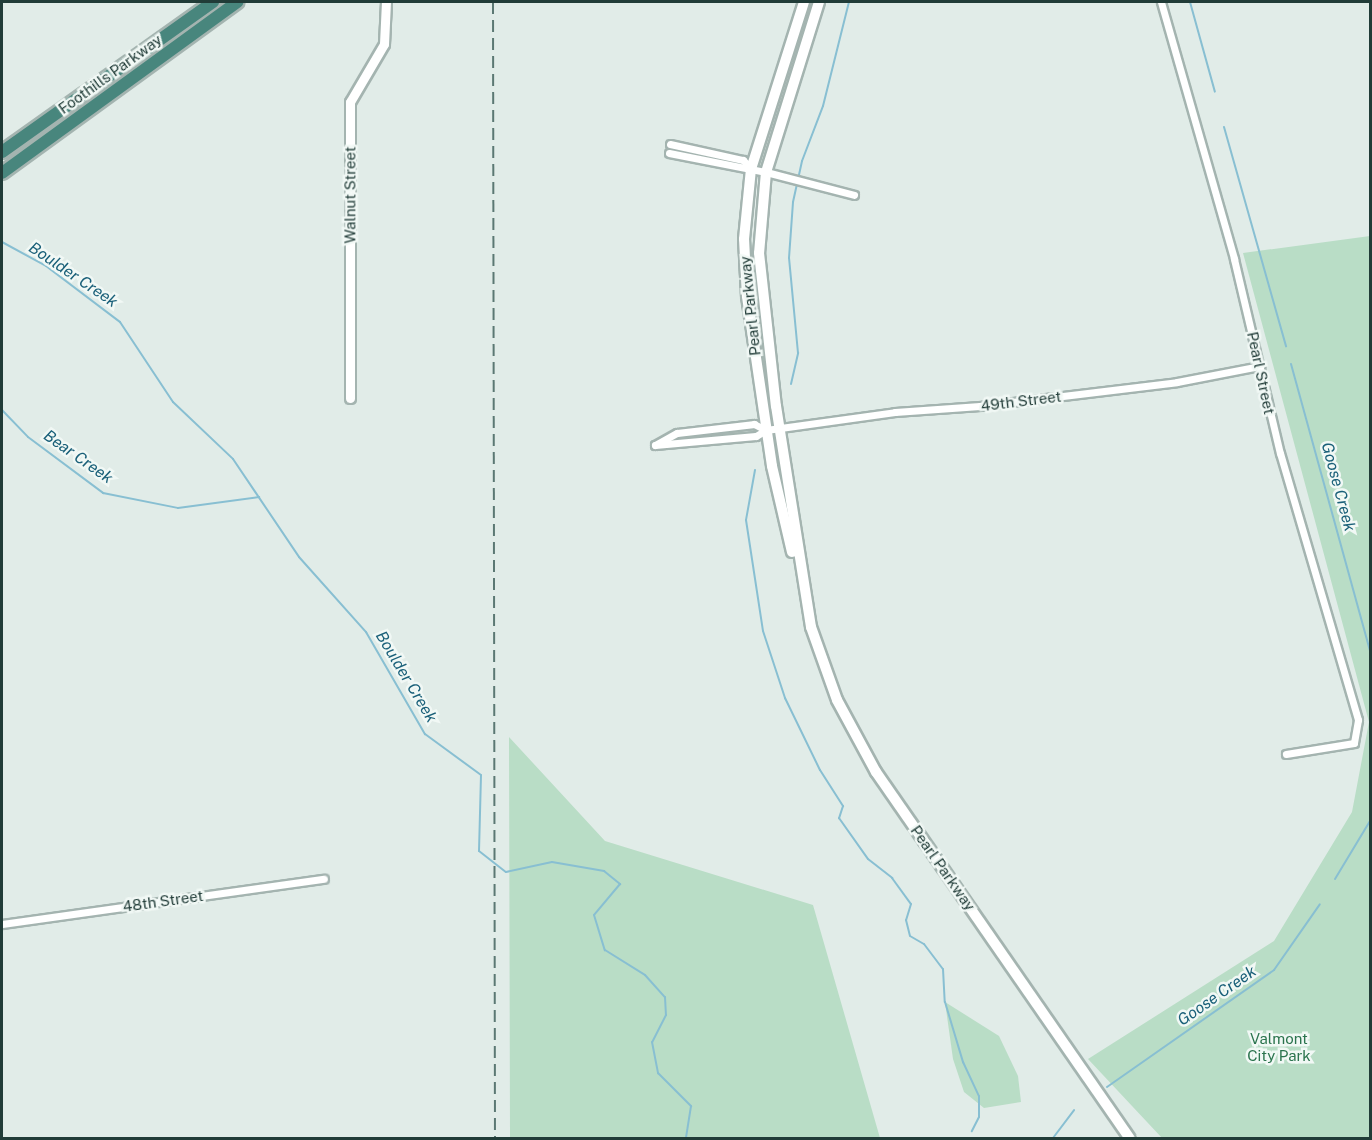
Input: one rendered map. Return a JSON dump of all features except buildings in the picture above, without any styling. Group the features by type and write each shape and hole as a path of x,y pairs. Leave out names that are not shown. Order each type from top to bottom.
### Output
{"highway":[{"name":"Foothills Parkway","path":"2,152 213,2"},
{"name":"Foothills Parkway","path":"7,169 237,2"}],"main road":[{"name":"Pearl Parkway","path":"804,2 751,169 744,269 766,430 781,514 801,578 825,672 861,747 1129,1138"},
{"name":"Pearl Parkway","path":"801,578 760,275 760,215 766,172 819,2"}],"street":[{"name":"Walnut Street","path":"350,398 350,102 384,44 386,2"},
{"name":"Pearl Street","path":"1161,2 1260,366 1280,453 1358,720 1354,743 1286,754"},
{"path":"670,144 743,160 751,169"},
{"path":"669,153 766,172 854,195"},
{"name":"49th Street","path":"766,430 1166,383 1260,366"},
{"path":"754,424 766,430 756,436 655,445 677,433 754,424"},
{"name":"48th Street","path":"2,924 324,879"}],"green space":[{"name":"Valmont City Park","path":"1370,236 1370,1138 1162,1138 1088,1059 1274,941 1352,812 1369,722 1243,253"},
{"path":"509,737 605,841 813,905 880,1138 510,1138"},
{"path":"945,1002 999,1036 1018,1076 1021,1102 984,1108 964,1092 953,1059"}],"waterway":[{"path":"791,384 798,353 789,258 793,202 802,161 823,106 849,2"},
{"name":"Goose Creek","path":"1190,2 1215,92"},
{"name":"Goose Creek","path":"1224,127 1286,346"},
{"name":"Boulder Creek","path":"2,242 46,266 120,322 173,402 233,459 299,557 366,632 425,734 481,775 479,851 506,872 552,862 604,871 620,884 594,915 605,950 645,975 665,997 666,1015 652,1042 658,1073 691,1106 686,1138"},
{"name":"Goose Creek","path":"1291,364 1370,651"},
{"name":"Bear Creek","path":"2,410 28,437 103,493 178,508 259,497"},
{"path":"755,470 746,520 763,631 785,698 820,770 843,806 839,818 868,859 892,878 911,904 906,920 910,936 924,944 943,969 945,1002 963,1062 979,1096 979,1117 972,1131"},
{"name":"Goose Creek","path":"1335,879 1370,821"},
{"name":"Goose Creek","path":"1107,1087 1274,970 1320,904"},
{"name":"Goose Creek","path":"1053,1138 1074,1110"}],"railway":[{"path":"493,2 495,1138"}]}
